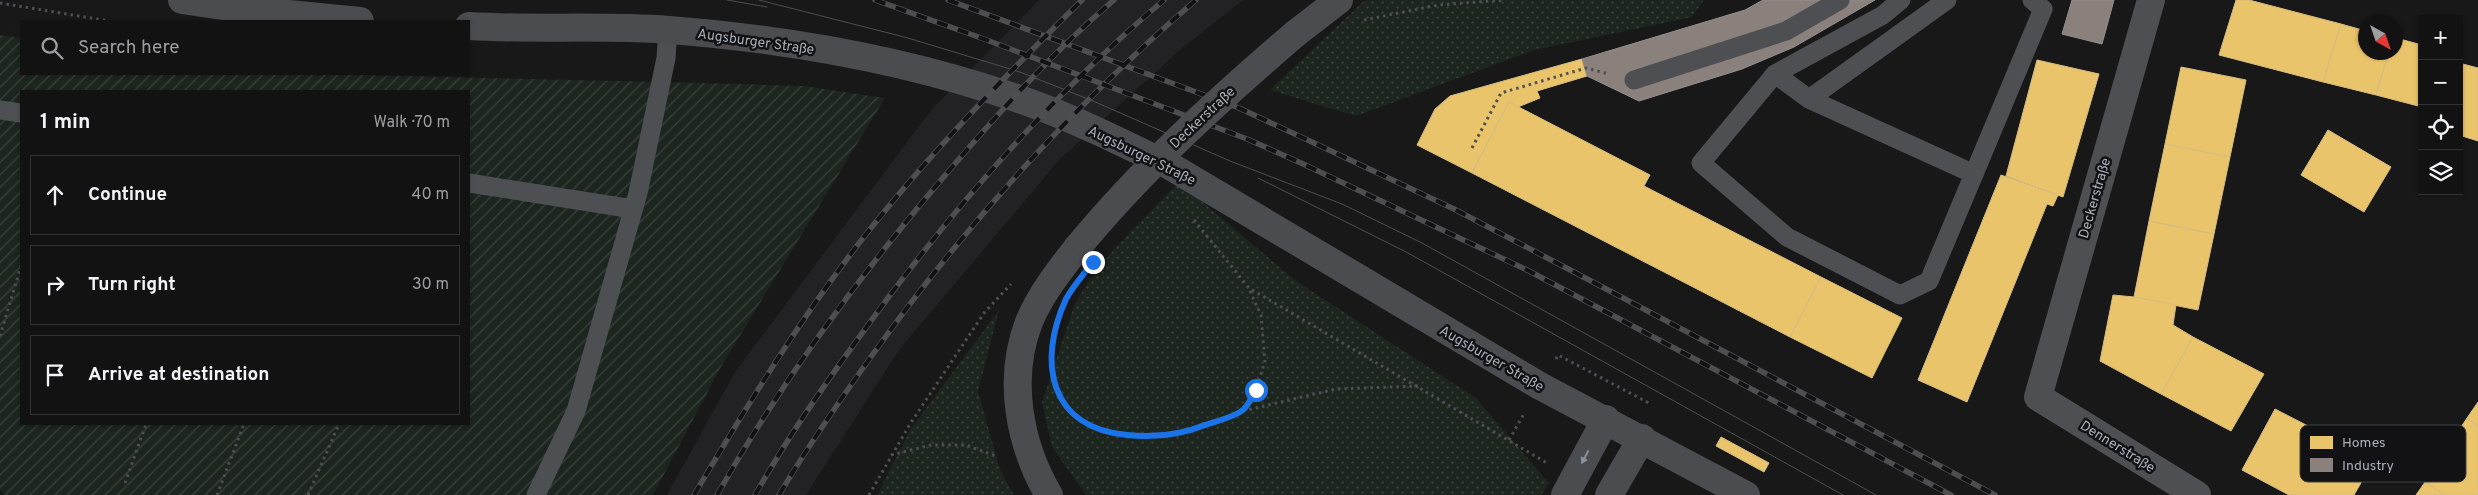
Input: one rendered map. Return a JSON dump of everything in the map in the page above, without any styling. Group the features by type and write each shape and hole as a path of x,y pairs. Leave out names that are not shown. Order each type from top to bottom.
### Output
{"main road":[{"path":"182,0 249,10 350,20"},
{"name":"Deckerstraße","path":"1049,495 1031,458 1022,428 1018,372 1029,321 1043,294 1076,248 1130,187 1188,128 1295,34 1338,0"},
{"name":"Augsburger Straße","path":"470,26 668,30 767,40 880,61 1026,101 1118,140 1170,166 1540,386 1606,418 1742,493"},
{"path":"1569,487 1606,418"},
{"path":"1609,495 1642,438"},
{"path":"1710,495 1742,493"}],"street":[{"name":"Deckerstraße","path":"2038,396 2151,0"},
{"name":"Dennerstraße","path":"2038,396 2197,495"}],"lane":[{"path":"1634,80 1786,31 1840,0"},
{"path":"1901,0 1883,15 1775,74 1701,163 1787,237 1900,295 1928,281 2043,9 2032,0"},
{"path":"1809,99 1947,0"},
{"path":"536,495 576,411 633,209 666,58 668,30"},
{"path":"1775,74 1809,99 1974,174"},
{"path":"0,110 20,113"},
{"path":"470,183 633,209"}],"path":[{"path":"1363,20 1438,5 1504,0"},
{"path":"0,3 103,20"},
{"path":"1472,148 1501,94 1586,68 1634,80"},
{"path":"1188,214 1249,288 1261,315 1265,361 1256,390 1243,411"},
{"path":"0,336 20,269"},
{"path":"870,495 891,455 984,313 1015,278"},
{"path":"1249,288 1418,386 1569,487"},
{"path":"1053,365 1053,375 1058,396 1070,413 1092,427 1113,434 1148,437 1186,432 1243,411 1336,389 1418,386"},
{"path":"125,483 146,425"},
{"path":"218,495 244,425"},
{"path":"308,495 339,425"},
{"path":"891,455 931,446 966,445 1005,460 1031,458"}],"shaded area":[{"path":"1039,0 1243,0 1181,49 1060,159 899,350 806,495 667,495 735,372 931,110"},
{"path":"1365,0 1704,0 1692,17 1534,50 1356,116 1270,90"},
{"path":"0,35 20,38 20,75 365,75 702,83 803,86 885,98 722,365 653,495 5,495 0,489"},
{"path":"1179,182 1296,281 1476,398 1549,483 1541,495 1086,495 1052,447 1042,402 1074,306 1089,280 1115,248"},
{"path":"999,310 978,391 1000,470 1014,495 877,495 910,430"}],"building: Homes":[{"path":"2236,0 2249,0 2341,24 2323,82 2219,55"},
{"path":"2341,24 2358,29 2358,60 2387,60 2376,95 2323,82"},
{"path":"2403,40 2418,44 2418,106 2376,95 2387,60 2403,60"},
{"path":"1582,59 1587,76 1537,91 1540,98 1518,107 1509,102 1472,173 1417,145 1435,109 1450,96"},
{"path":"2037,60 2099,74 2063,197 2006,176"},
{"path":"2463,64 2478,68 2478,141 2463,136"},
{"path":"2181,67 2246,80 2230,157 2165,144"},
{"path":"1509,102 1650,175 1644,186 1821,277 1790,337 1472,173"},
{"path":"2328,130 2391,167 2364,212 2301,175"},
{"path":"2165,144 2230,157 2214,234 2149,221"},
{"path":"2001,175 2058,195 2053,206 2047,204 1967,402 1918,380"},
{"path":"2149,221 2214,234 2198,310 2134,297"},
{"path":"1821,277 1902,318 1872,378 1790,337"},
{"path":"2113,295 2176,305 2173,325 2193,337 2161,394 2100,361"},
{"path":"2193,337 2264,374 2231,431 2161,394"},
{"path":"2478,402 2478,426 2467,418"},
{"path":"2275,409 2306,425 2300,425 2300,482 2361,482 2354,495 2289,495 2242,470"},
{"path":"2467,418 2478,426 2478,495 2444,495 2425,482 2466,482 2466,425 2462,425"},
{"path":"1721,437 1769,463 1764,472 1716,446"},
{"path":"2425,482 2444,495 2416,495"}],"building: Industry":[{"path":"1763,0 1875,0 1794,47 1742,69 1639,101 1587,76 1582,59 1745,10"},
{"path":"2072,0 2114,0 2102,44 2062,34"}],"tram line":[{"path":"727,0 767,7"},
{"path":"759,0 908,38 1020,72 1093,101 1230,161 1342,204 1422,243 1876,495"},
{"path":"1258,178 1408,253 1843,495"}],"railway":[{"path":"875,0 984,39 1247,139 1301,163 1529,271 1951,495"},
{"path":"948,0 1239,108 1454,209 1995,495"},
{"path":"694,495 798,328 867,233 971,113 1082,0"},
{"path":"717,495 798,366 888,244 1010,101 1050,59 1114,0"},
{"path":"755,495 790,437 842,361 889,296 961,206 1038,119 1121,38 1164,0"},
{"path":"779,495 824,423 873,354 909,305 984,212 1024,167 1107,81 1196,0"}],"route":[{"path":"1093,262 1067,298 1054,335 1053,375 1058,396 1070,413 1092,427 1113,434 1148,437 1186,432 1243,411 1256,390"}]}
